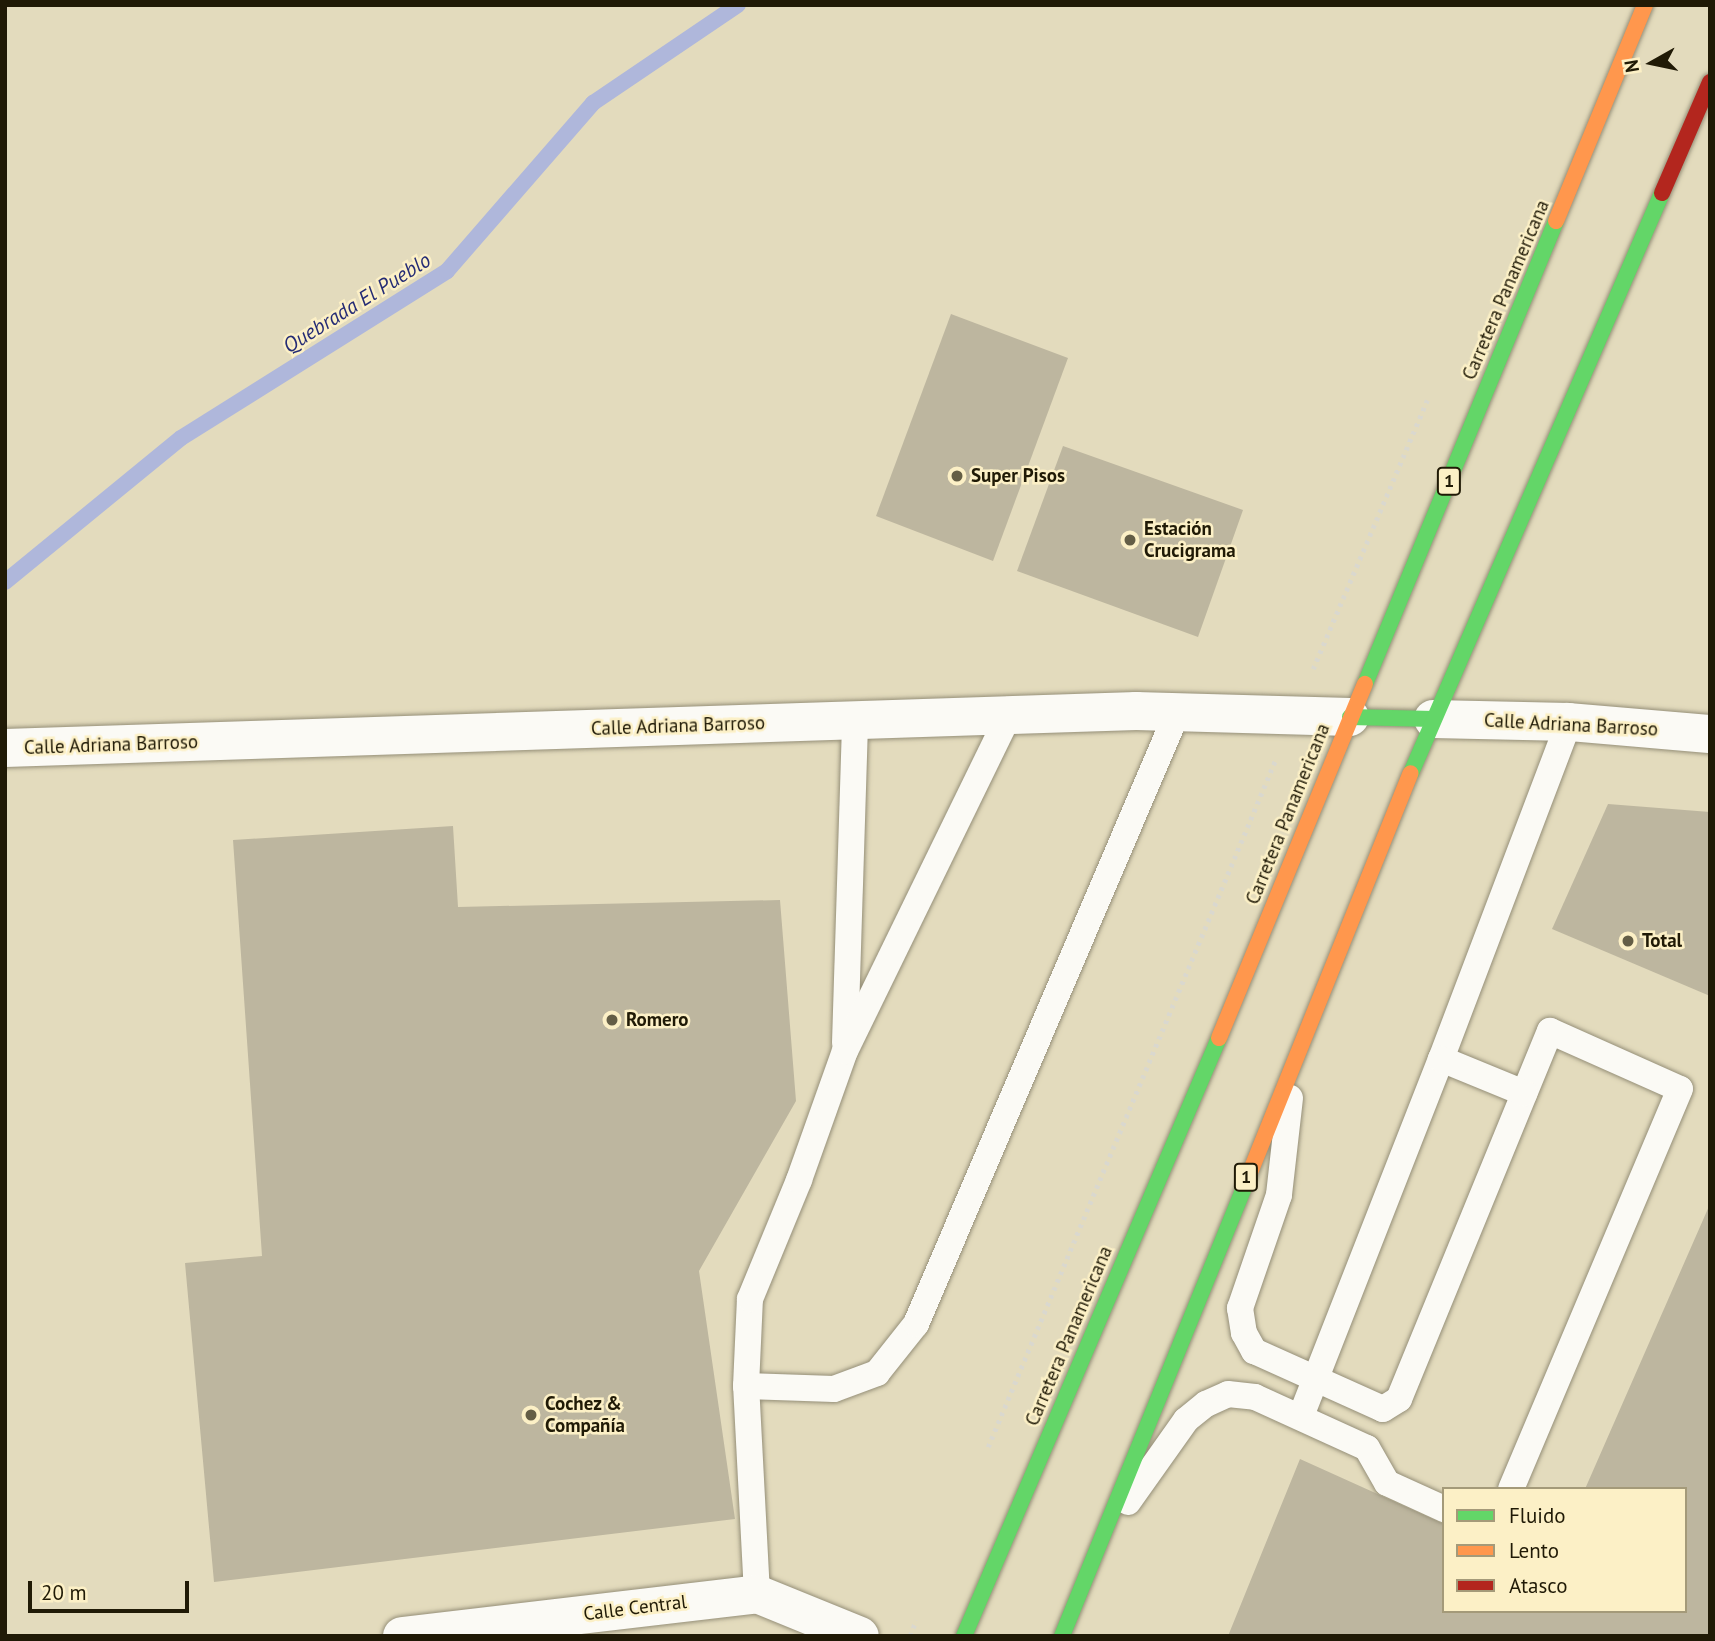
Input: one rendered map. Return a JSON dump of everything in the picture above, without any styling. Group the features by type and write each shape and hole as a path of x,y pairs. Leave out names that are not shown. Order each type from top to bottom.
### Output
{"highway":[{"name":"Carretera Panamericana","path":"964,1636 1222,1031 1645,5"},
{"name":"1","path":"1062,1636 1295,1054 1433,719 1710,82"},
{"path":"1350,717 1433,719"}],"street":[{"name":"Calle Adriana Barroso","path":"5,748 1009,715 1177,713 1350,717"},
{"name":"Calle Adriana Barroso","path":"1433,719 1569,722 1710,734"},
{"name":"Calle Central","path":"402,1636 757,1594 860,1636"}],"lane":[{"path":"746,1385 834,1389 877,1373 916,1324 1177,713"},
{"path":"757,1594 746,1385 750,1299 799,1180 845,1051 1009,715"},
{"path":"845,1051 855,720"},
{"path":"1301,1416 1569,722"},
{"path":"1295,1054 1279,1195 1240,1308 1244,1333 1254,1351 1315,1381 1383,1409 1399,1399 1550,1031 1680,1089 1512,1487"},
{"path":"1441,1059 1524,1093"},
{"path":"1099,1543 1186,1420 1206,1404 1228,1394 1255,1397 1367,1448 1387,1483 1442,1508"}],"path":[{"path":"985,1457 1430,392"},
{"path":"910,1636 920,1610"}],"building":[{"name":"Super Pisos","path":"951,314 1068,358 993,561 876,516"},
{"name":"Estación Crucigrama","path":"1063,446 1243,510 1198,637 1017,571"},
{"path":"1608,804 1710,812 1710,996 1552,929"},
{"path":"453,826 458,907 780,900 796,1101 699,1271 735,1519 214,1582 185,1263 262,1256 233,840"},
{"path":"1710,1204 1710,1636 1228,1636 1300,1459 1442,1523 1442,1613 1687,1613 1687,1487 1586,1487"}],"waterway":[{"name":"Quebrada El Pueblo","path":"5,582 181,438 447,271 593,103 738,5"}],"traffic: fast":[{"path":"1411,773 1662,193"},
{"path":"1365,684 1556,221"},
{"path":"1350,717 1433,719"},
{"path":"964,1636 1219,1038"},
{"path":"1062,1636 1249,1175"}],"traffic: slow":[{"path":"1556,221 1645,5"},
{"path":"1219,1038 1365,684"},
{"path":"1249,1175 1411,773"}],"traffic: jam":[{"path":"1662,193 1710,82"}],"place":[{"name":"Super Pisos","path":"957,476"},
{"name":"Estación Crucigrama","path":"1130,540"},
{"name":"Total","path":"1628,941"},
{"name":"Romero","path":"612,1020"},
{"name":"Cochez & Compañía","path":"531,1415"}]}
